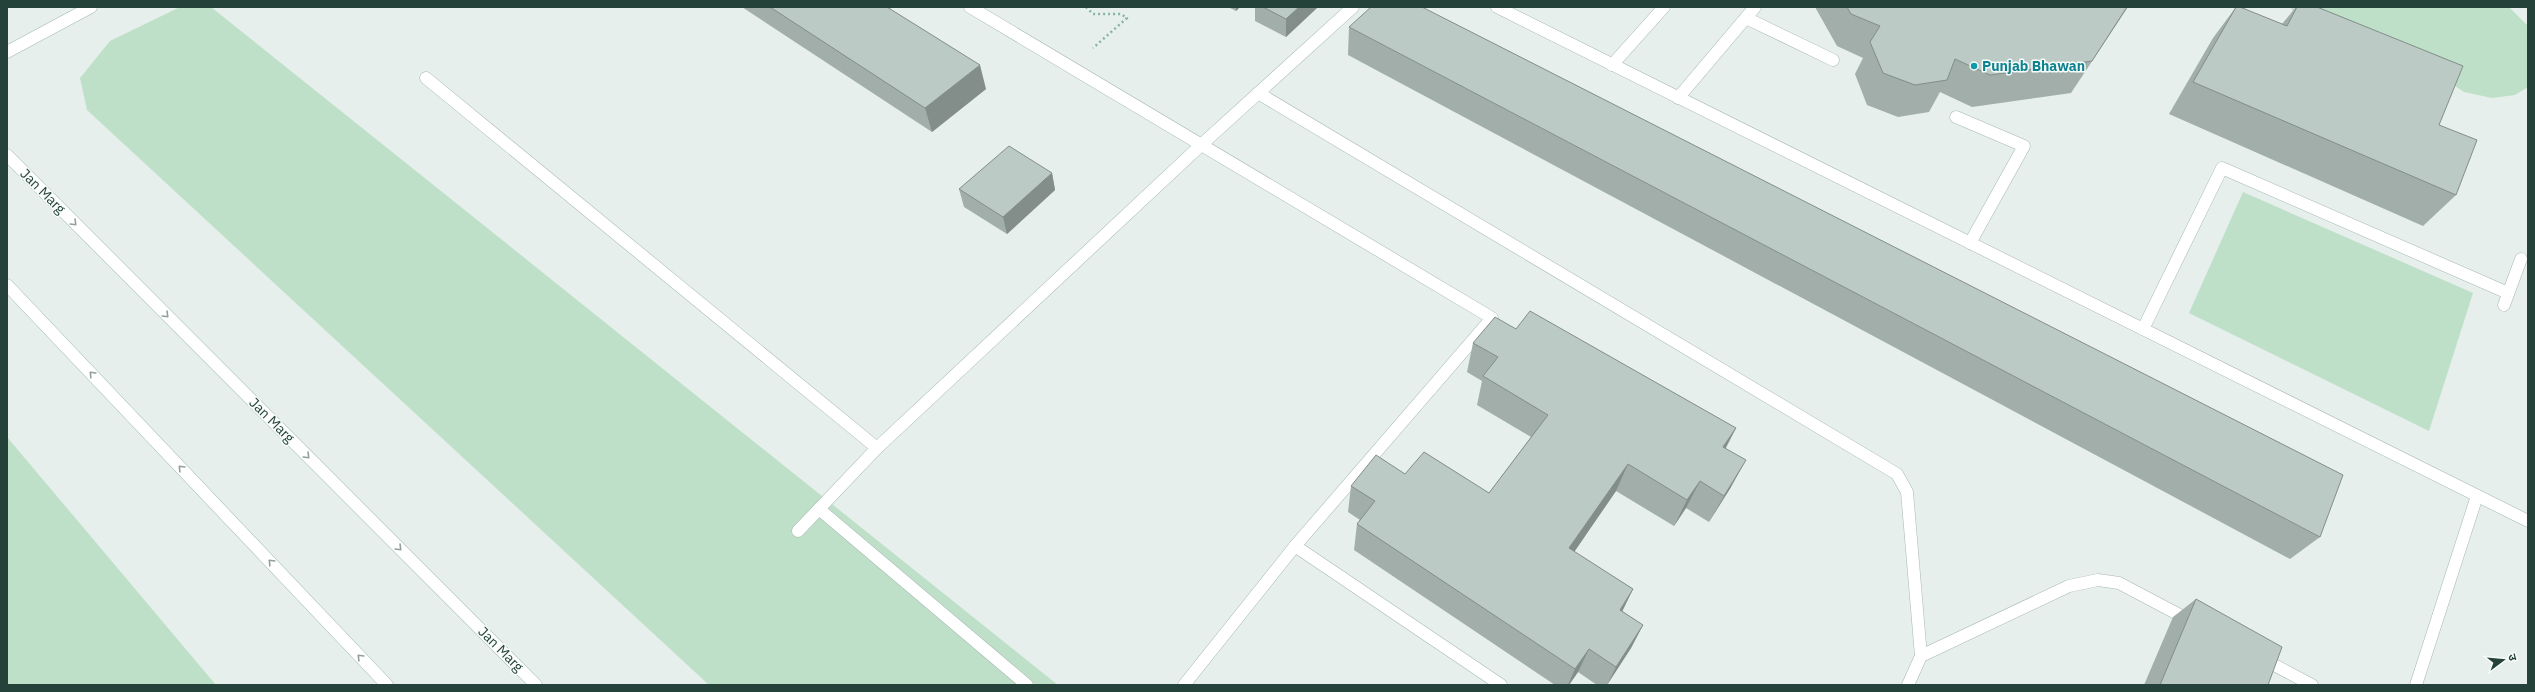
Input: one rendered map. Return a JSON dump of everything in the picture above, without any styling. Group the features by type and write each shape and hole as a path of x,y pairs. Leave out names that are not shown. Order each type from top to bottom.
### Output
{"street":[{"path":"7,52 91,7"},
{"path":"970,7 1200,146 1492,318 1295,546 1184,685"},
{"path":"798,531 877,448 1200,146 1352,7"},
{"path":"1497,7 2528,521"},
{"path":"1612,65 1664,7"},
{"path":"1678,98 1755,7"},
{"path":"1746,18 1833,60"},
{"path":"426,78 877,448"},
{"path":"1258,93 1897,474 1904,483 1907,492 1921,656 1908,685"},
{"path":"1956,117 2024,146 1970,244"},
{"name":"Jan Marg","path":"7,155 536,685"},
{"path":"2143,329 2222,168 2508,293"},
{"path":"2504,305 2521,259"},
{"path":"7,285 387,685"},
{"path":"2416,685 2477,496"},
{"path":"819,509 1028,685"},
{"path":"1295,546 1501,685"},
{"path":"1921,656 2069,586 2098,580 2119,582 2202,626"},
{"path":"2250,652 2312,685"}],"path":[{"path":"1071,68 1127,18 1121,14 1094,14 1086,7"}],"green space":[{"path":"180,7 211,7 1058,685 709,685 87,110 80,78 110,41"},
{"path":"2291,7 2509,7 2528,26 2528,87 2515,95 2492,98 2464,92 2436,73 2314,29 2292,10"},
{"path":"2243,192 2473,293 2429,431 2189,313"},
{"path":"7,437 216,685 7,685"}],"building":[{"path":"770,7 887,7 980,65 925,108"},
{"path":"1263,7 1299,7 1286,19"},
{"path":"1371,7 1422,7 2343,475 2320,537 1349,27"},
{"name":"Punjab Bhawan","path":"1847,7 2127,7 2092,61 1990,75 1955,59 1947,80 1915,85 1883,73 1870,42 1880,26 1851,14"},
{"path":"2236,7 2240,7 2287,26 2297,7 2317,7 2463,66 2439,125 2477,140 2456,195 2193,82"},
{"path":"1009,146 1052,173 1003,217 959,189"},
{"path":"1530,311 1736,428 1723,447 1746,460 1724,496 1700,481 1687,500 1628,464 1569,548 1633,589 1620,610 1643,625 1616,667 1589,649 1575,669 1357,524 1375,501 1351,486 1376,455 1405,474 1424,452 1489,493 1548,415 1483,376 1498,357 1473,343 1495,317 1516,329"},
{"path":"2196,599 2282,647 2268,685 2160,685"}],"place":[{"name":"Punjab Bhawan","path":"1974,66"}]}
